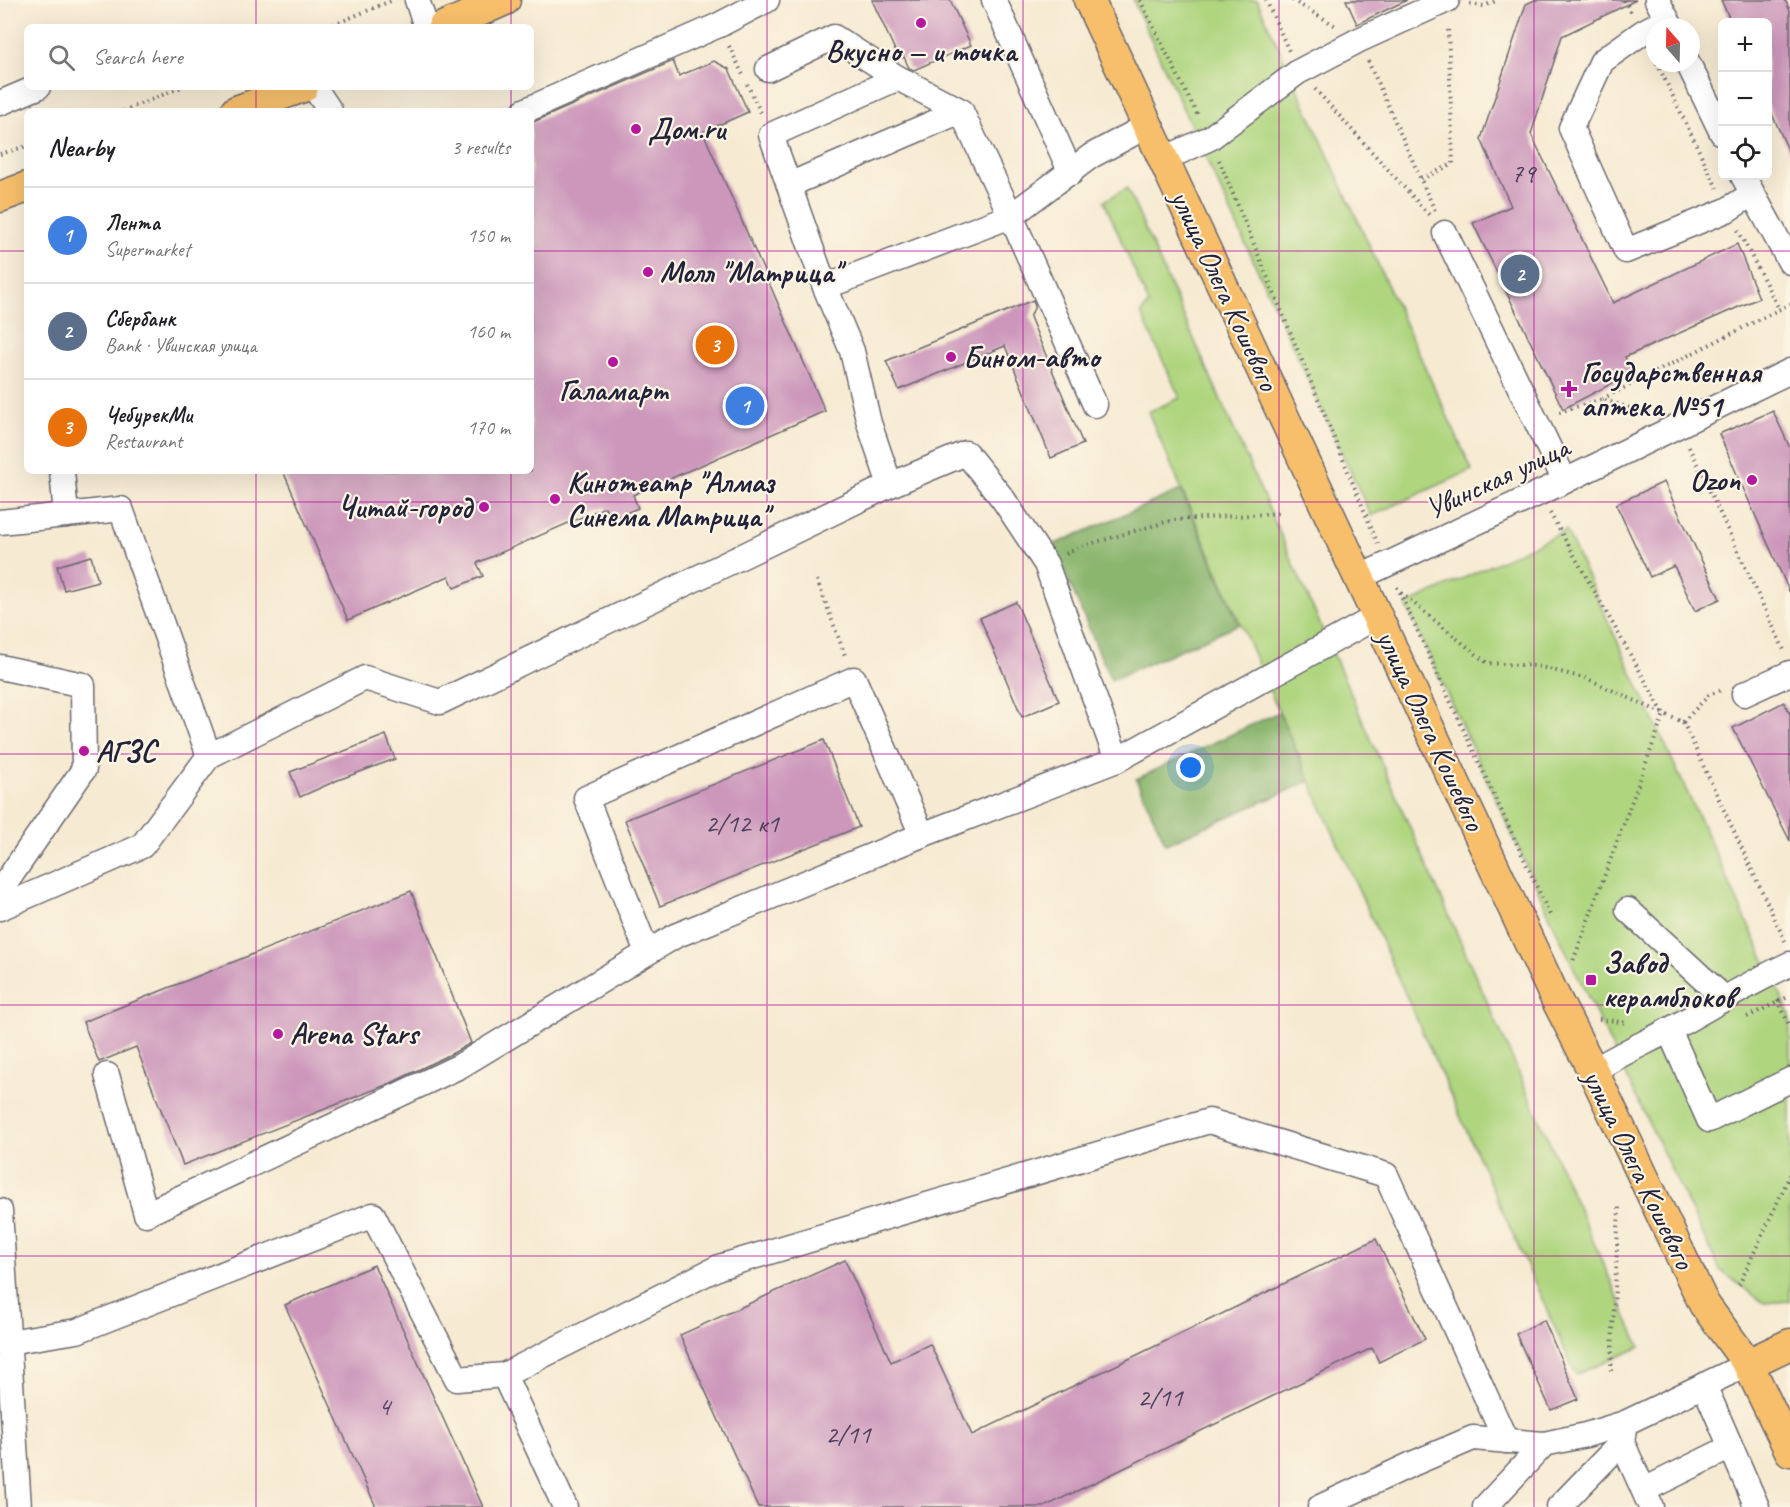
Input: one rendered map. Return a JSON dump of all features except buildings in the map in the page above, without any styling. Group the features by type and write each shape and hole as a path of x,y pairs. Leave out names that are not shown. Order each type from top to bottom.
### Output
{"main road":[{"path":"450,24 505,0"},
{"name":"улица Олега Кошевого","path":"1089,0 1164,159 1373,571 1378,616 1553,993 1593,1071 1704,1304 1748,1364 1790,1451"},
{"path":"244,108 295,90"},
{"path":"0,197 24,188"},
{"path":"1748,1364 1790,1344"}],"street":[{"path":"417,0 425,24"},
{"path":"531,108 719,25 767,0"},
{"path":"994,0 1071,173"},
{"path":"1164,159 1210,138 1299,72 1359,40 1447,0"},
{"path":"1665,15 1602,61 1571,128 1626,251 1727,210 1748,185 1790,262"},
{"path":"768,69 834,37 898,78 961,111 1011,216 1095,405"},
{"path":"1692,72 1718,126"},
{"path":"890,485 869,423 852,351 825,287 771,135 898,78"},
{"path":"0,103 31,90"},
{"path":"316,90 328,108"},
{"path":"789,185 961,111"},
{"path":"825,287 1011,216 1091,156 1149,125"},
{"path":"1445,233 1565,482"},
{"name":"Увинская улица","path":"1373,571 1565,482 1790,371"},
{"path":"0,908 142,846 209,756 365,678 440,702 890,485 966,453 1003,499 1046,564 1117,760"},
{"path":"63,474 66,515"},
{"path":"0,522 121,509 209,756"},
{"path":"107,1075 146,1214 460,1066 675,936 922,835 1117,760 1378,616"},
{"path":"1744,694 1789,666"},
{"path":"0,667 83,685 84,768 0,891"},
{"path":"647,952 586,798 854,679 922,835"},
{"path":"1628,910 1724,999"},
{"path":"1593,1071 1618,1055 1669,1030 1766,975 1788,953"},
{"path":"1669,1030 1709,1120 1790,1080"},
{"path":"8,1342 77,1331 373,1215 457,1379 504,1375 719,1267 1209,1121 1386,1175 1506,1441"},
{"path":"0,1211 19,1507"},
{"path":"1559,1507 1623,1433 1704,1385 1748,1364"},
{"path":"504,1375 565,1507"},
{"path":"1704,1385 1757,1507"},
{"path":"1320,1507 1473,1438 1544,1444 1623,1433"},
{"path":"1623,1433 1648,1498 1731,1447"},
{"path":"1485,1507 1544,1444"}],"path":[{"path":"335,24 393,0"},
{"path":"1140,0 1210,138 1373,571 1487,663 1537,666 1588,679 1683,722 1788,953"},
{"path":"1266,0 1299,72 1445,233"},
{"path":"1292,0 1359,40 1445,233"},
{"path":"1421,179 1454,164 1447,0"},
{"path":"130,108 175,90"},
{"path":"0,154 24,147"},
{"path":"1521,390 1560,412 1602,399 1790,304"},
{"path":"1602,399 1681,424 1688,445 1789,666"},
{"path":"1539,494 1664,714 1572,964 1568,953"},
{"path":"1046,564 1079,547 1173,520 1281,513"},
{"path":"817,580 854,679"},
{"path":"1399,592 1553,922"},
{"path":"1766,975 1790,1027"},
{"path":"1739,1285 1790,1175"},
{"path":"1611,1371 1619,1207"}],"green space":[{"path":"1133,0 1257,0 1472,470 1371,516"},
{"path":"1127,188 1640,1347 1576,1375 1279,712 1148,412 1180,398 1141,313 1149,304 1104,201"},
{"path":"1181,490 1239,624 1111,680 1053,545"},
{"path":"1566,530 1790,1015 1790,1301 1764,1303 1720,1270 1572,964 1406,605"},
{"path":"1279,712 1310,781 1166,844 1136,779"}],"place":[{"name":"Вкусно — и точка","path":"921,23"},
{"name":"Дом.ru","path":"636,129"},
{"name":"Молл \"Матрица\"","path":"648,272"},
{"name":"Сбербанк","path":"1520,274"},
{"name":"ЧебурекМи","path":"715,345"},
{"name":"Бином-авто","path":"951,357"},
{"name":"Галамарт","path":"613,362"},
{"name":"Государственная аптека №51","path":"1569,389"},
{"name":"Лента","path":"745,406"},
{"name":"Ozon","path":"1752,480"},
{"name":"Кинотеатр \"Алмаз Синема Матрица\"","path":"555,499"},
{"name":"Читай-город","path":"484,507"},
{"name":"АГЗС","path":"84,751"},
{"name":"Завод керамблоков","path":"1591,980"},
{"name":"Arena Stars","path":"278,1034"}]}
